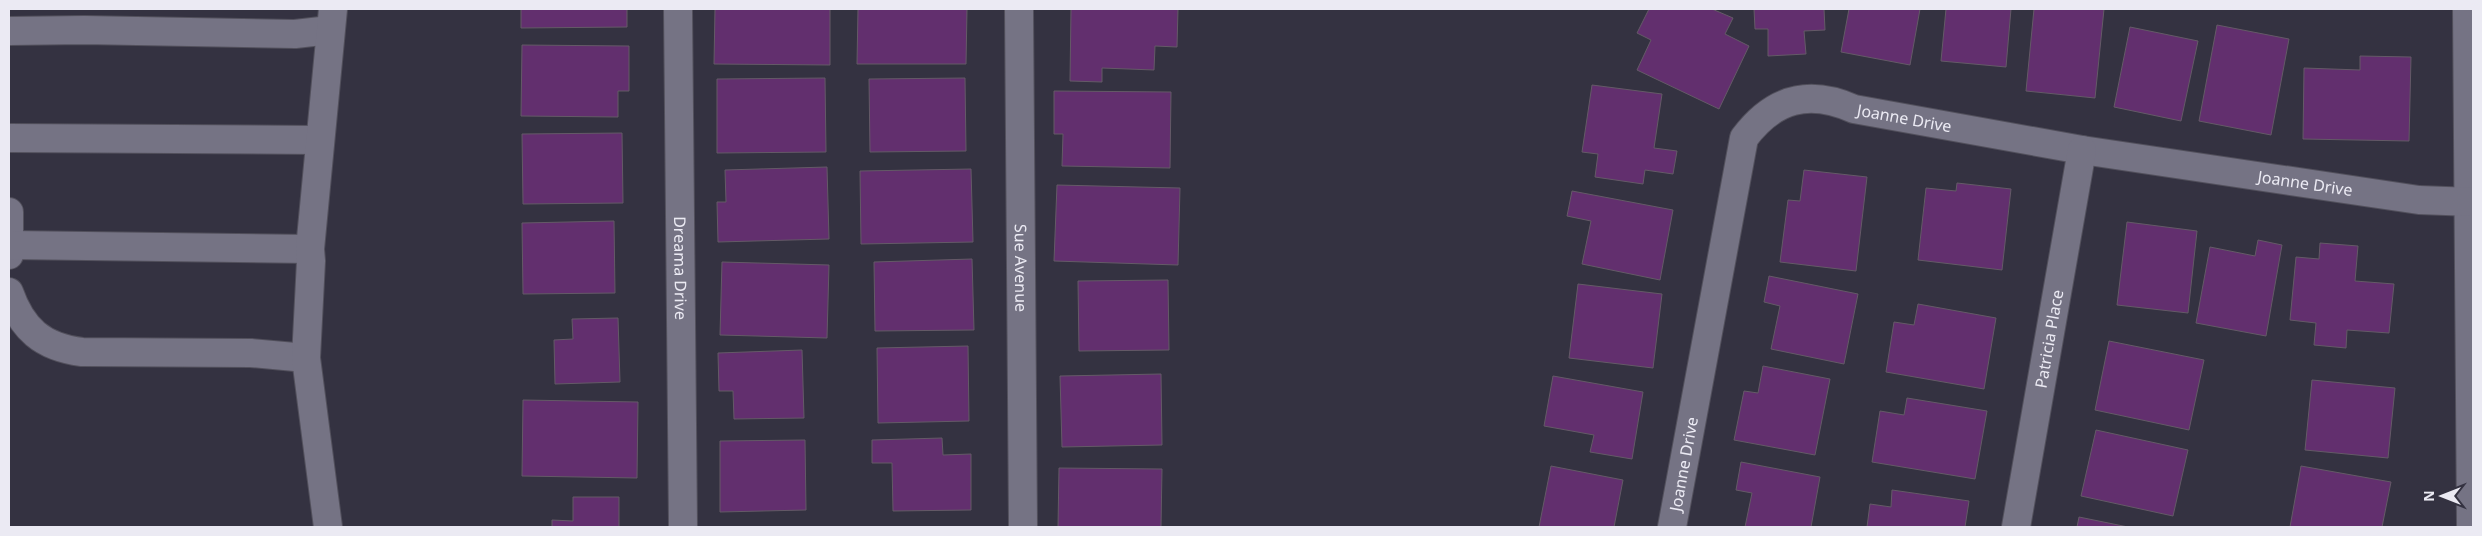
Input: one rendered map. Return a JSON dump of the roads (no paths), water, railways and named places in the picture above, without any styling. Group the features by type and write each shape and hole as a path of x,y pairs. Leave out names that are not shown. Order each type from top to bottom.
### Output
{"street":[{"name":"Dreama Drive","path":"678,9 683,527"},
{"name":"Sue Avenue","path":"1019,9 1023,527"},
{"path":"2467,9 2472,202 2471,527"},
{"path":"9,31 84,30 295,34 332,19 310,249 306,358 328,527"},
{"name":"Joanne Drive","path":"1672,527 1744,138 1754,124 1781,104 1797,100 1822,98 1854,109 2082,150 2419,200 2472,202"},
{"path":"9,138 319,140"},
{"name":"Patricia Place","path":"2016,527 2082,150"},
{"path":"9,212 9,250 310,249"},
{"path":"9,292 18,316 28,328 42,339 65,350 82,352 251,353 306,358"}]}
